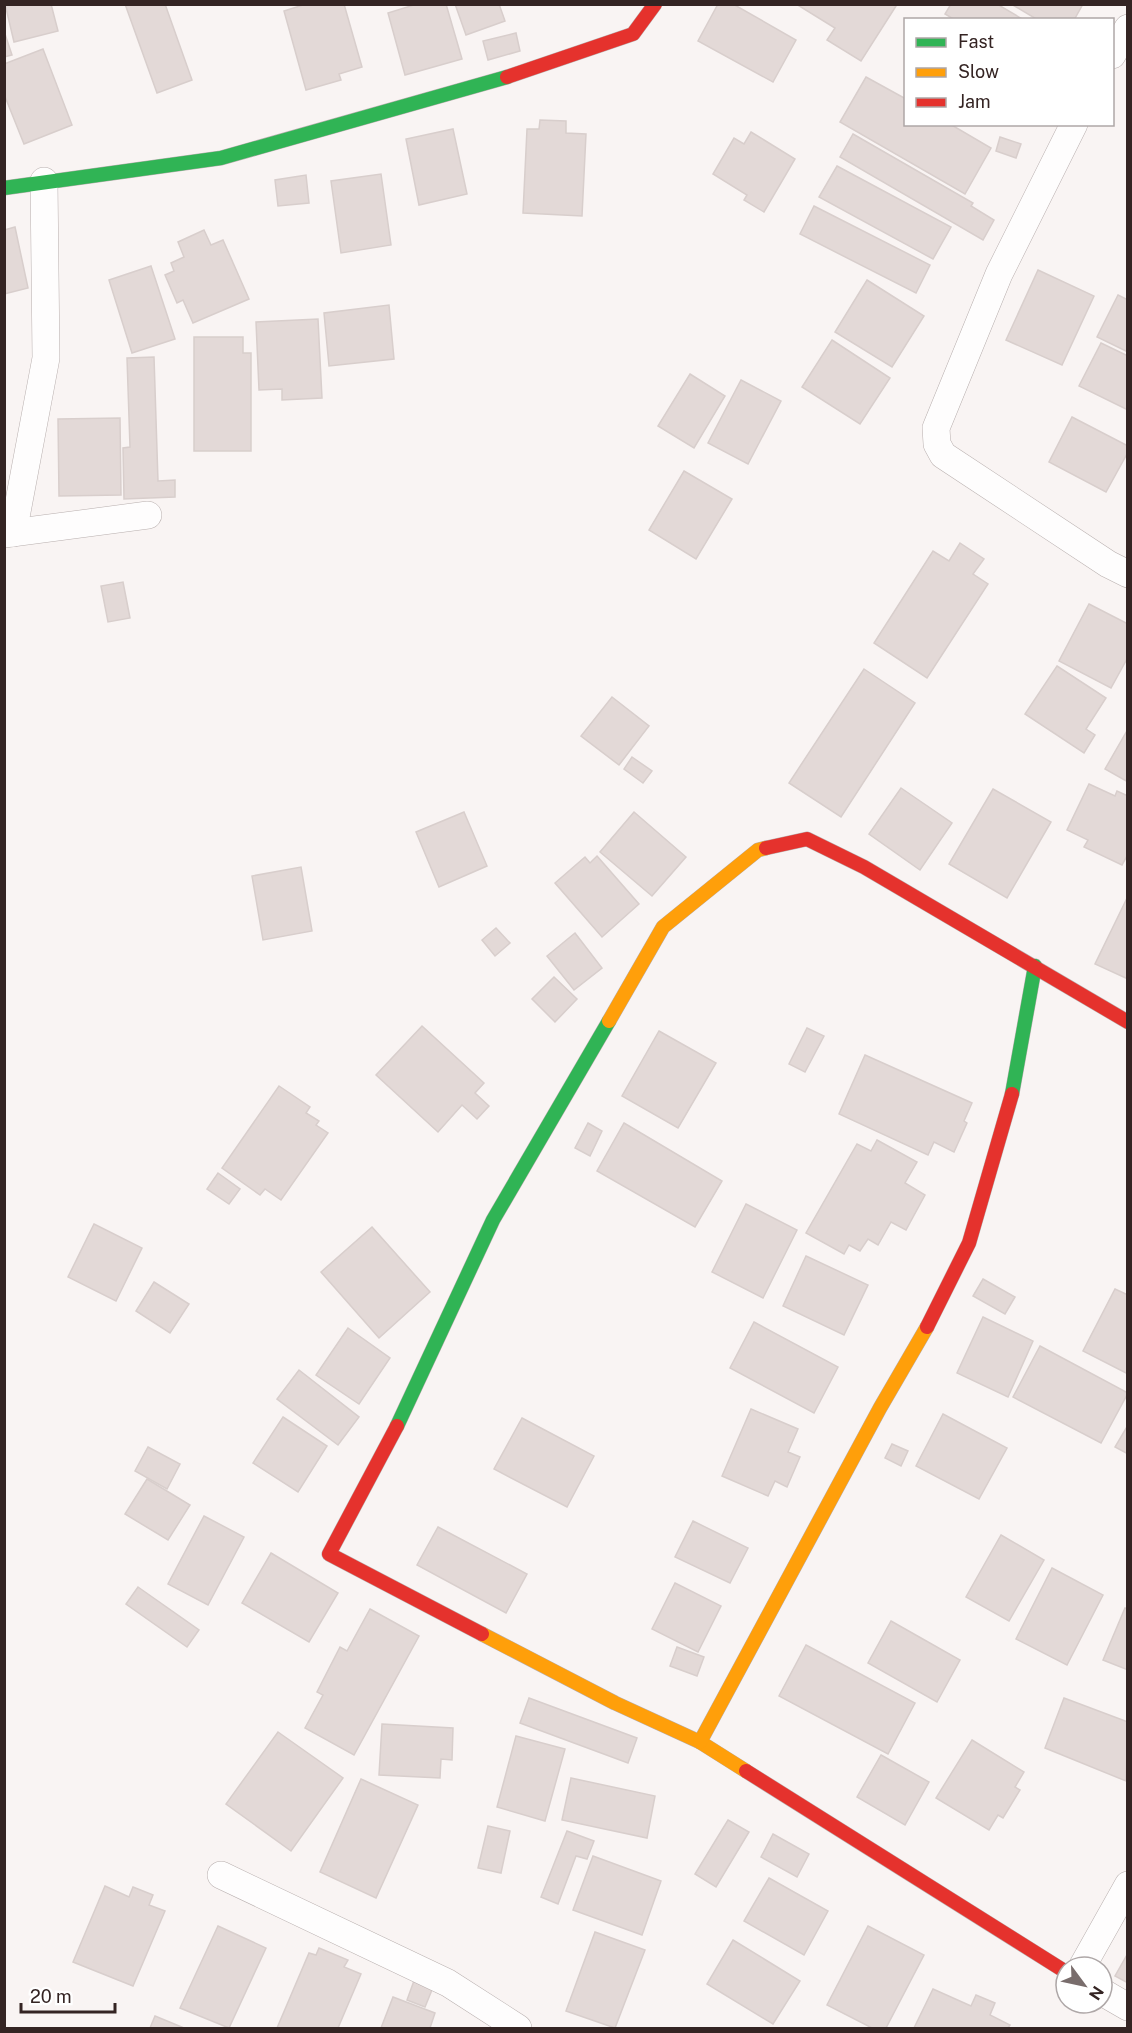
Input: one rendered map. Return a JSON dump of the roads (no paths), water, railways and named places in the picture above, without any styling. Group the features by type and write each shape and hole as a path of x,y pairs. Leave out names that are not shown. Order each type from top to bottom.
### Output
{"street":[{"path":"4,188 221,158 435,99 574,56 633,34 655,4"},
{"path":"1114,53 1128,28"},
{"path":"1073,126 999,274 936,428 937,444 943,455 1108,564 1128,574"},
{"path":"44,181 46,358 9,534 148,515"},
{"path":"1054,1964 700,1742 604,1697 329,1554 395,1431 493,1220 663,927 758,850 807,838 864,867 1128,1022"},
{"path":"700,1742 879,1408 913,1355 969,1243 1009,1112 1035,966"},
{"path":"220,1875 448,1983 519,2028"},
{"path":"1089,1955 1128,1885"},
{"path":"1114,1999 1128,2007"}]}
